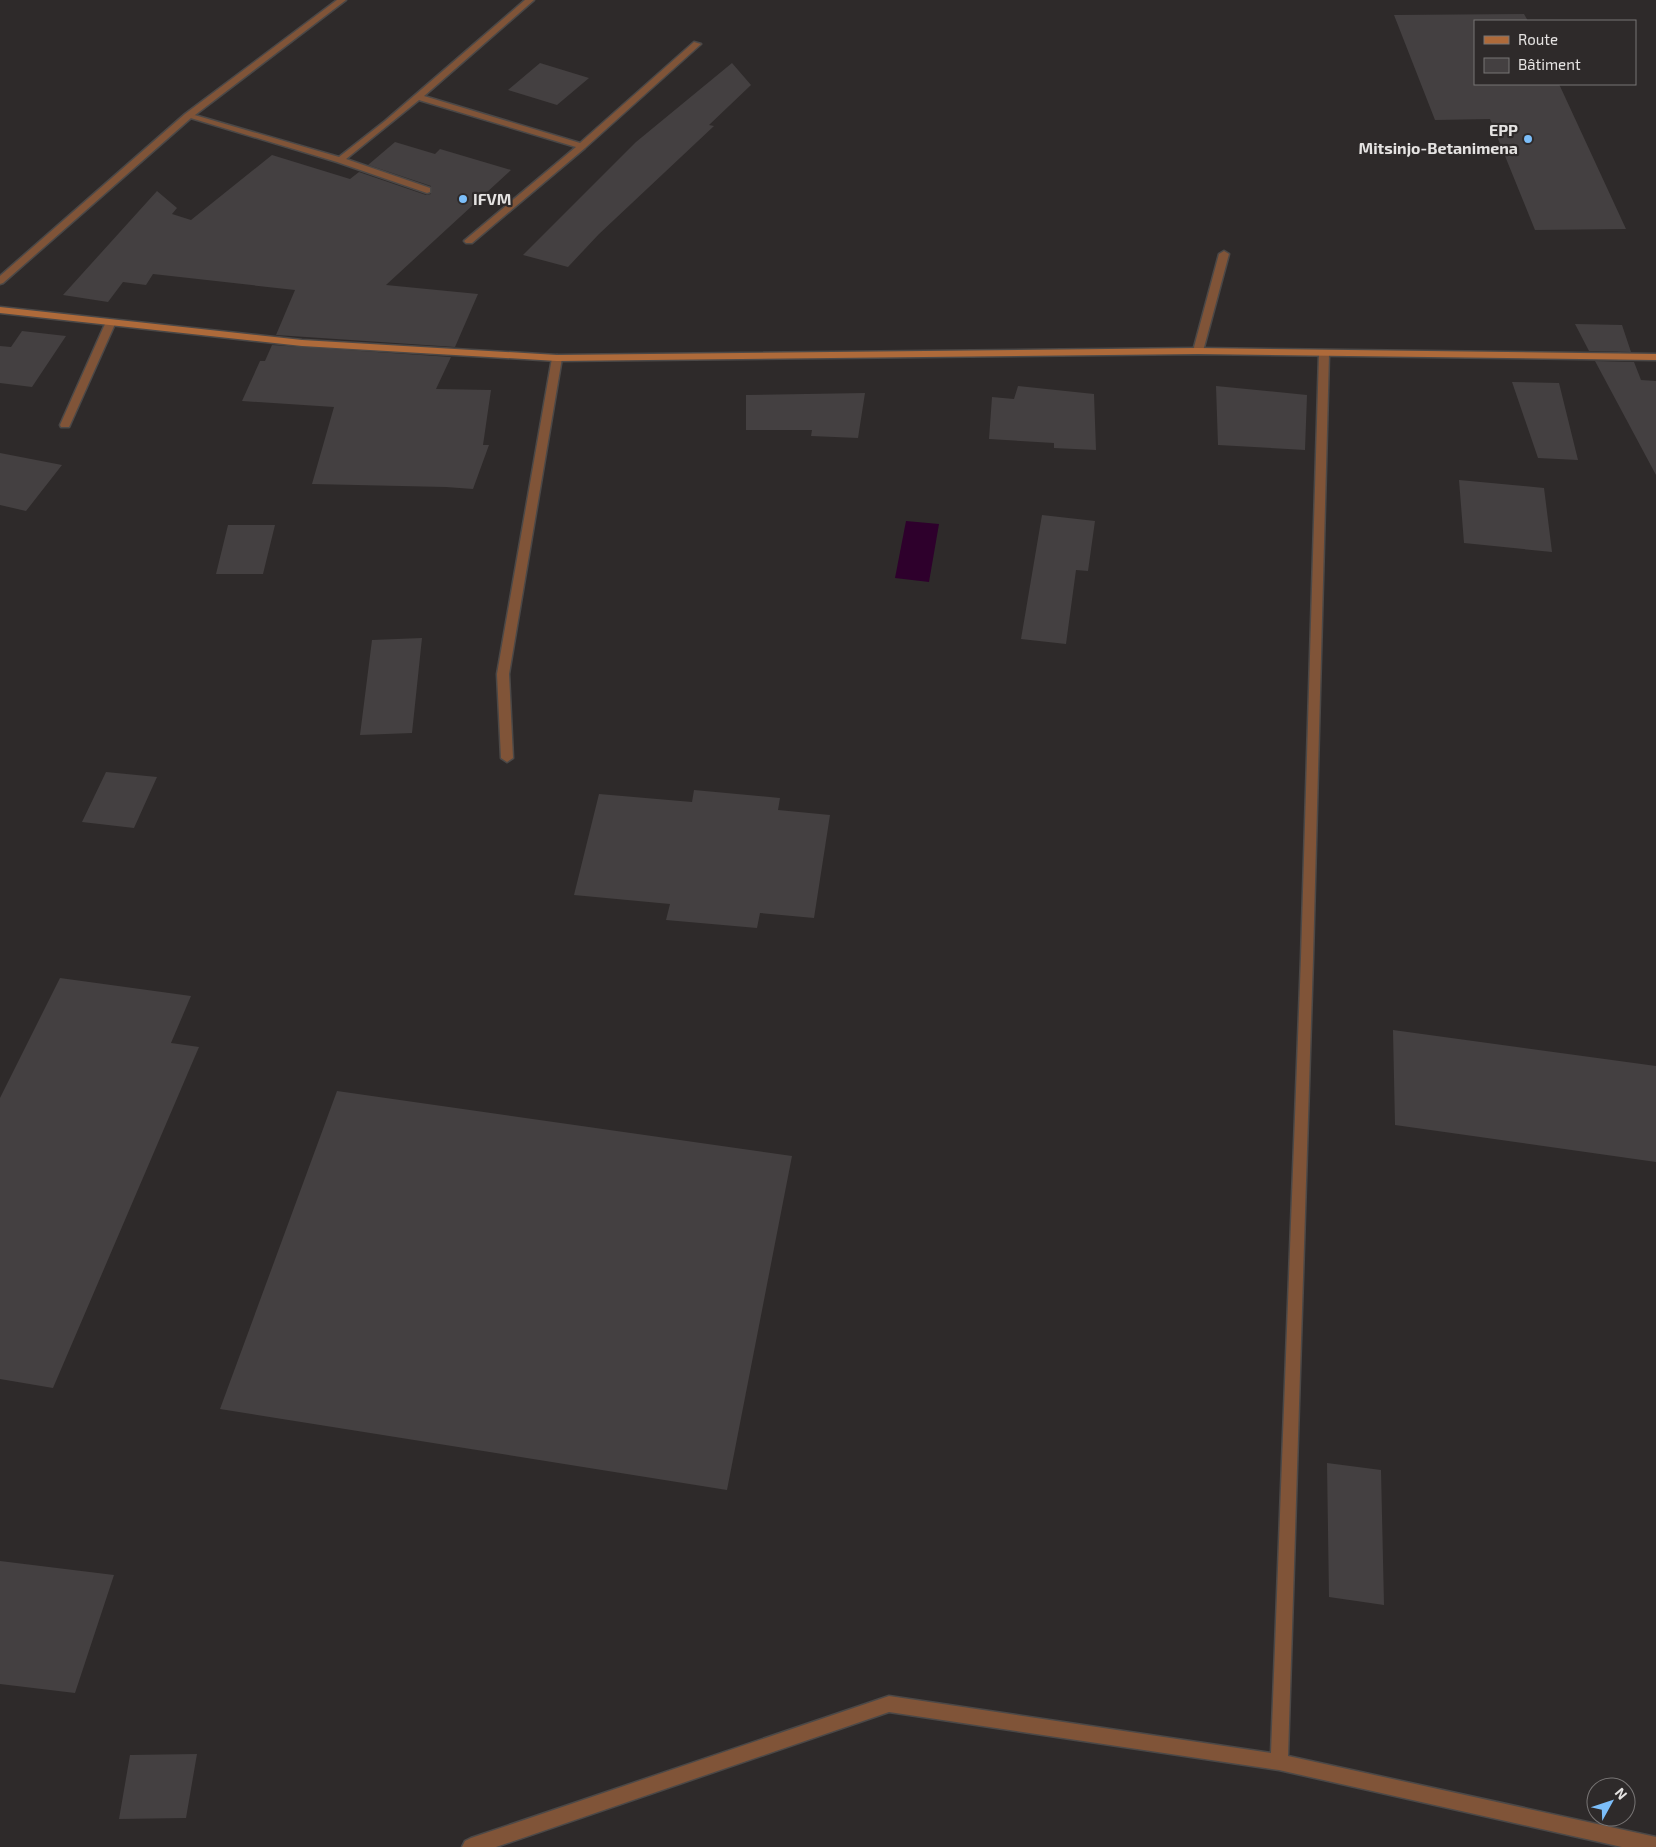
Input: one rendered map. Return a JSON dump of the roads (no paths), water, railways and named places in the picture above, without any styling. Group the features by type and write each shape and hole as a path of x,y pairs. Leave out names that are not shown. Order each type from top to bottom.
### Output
{"street":[{"path":"0,281 188,116 342,0"},
{"path":"340,160 530,0"},
{"path":"469,241 582,146 697,44"},
{"path":"417,97 582,146"},
{"path":"188,116 340,160 427,190"},
{"path":"1198,350 1224,254"},
{"path":"0,310 110,324 302,343 557,358 1144,353 1198,350 1324,354 1656,357"},
{"path":"65,425 110,324"},
{"path":"1279,1762 1308,958 1324,354"},
{"path":"507,758 503,674 557,358"},
{"path":"471,1847 889,1704 1279,1762 1656,1846"}],"place":[{"name":"EPP Mitsinjo-Betanimena","path":"1528,139"},
{"name":"IFVM","path":"463,199"}]}
